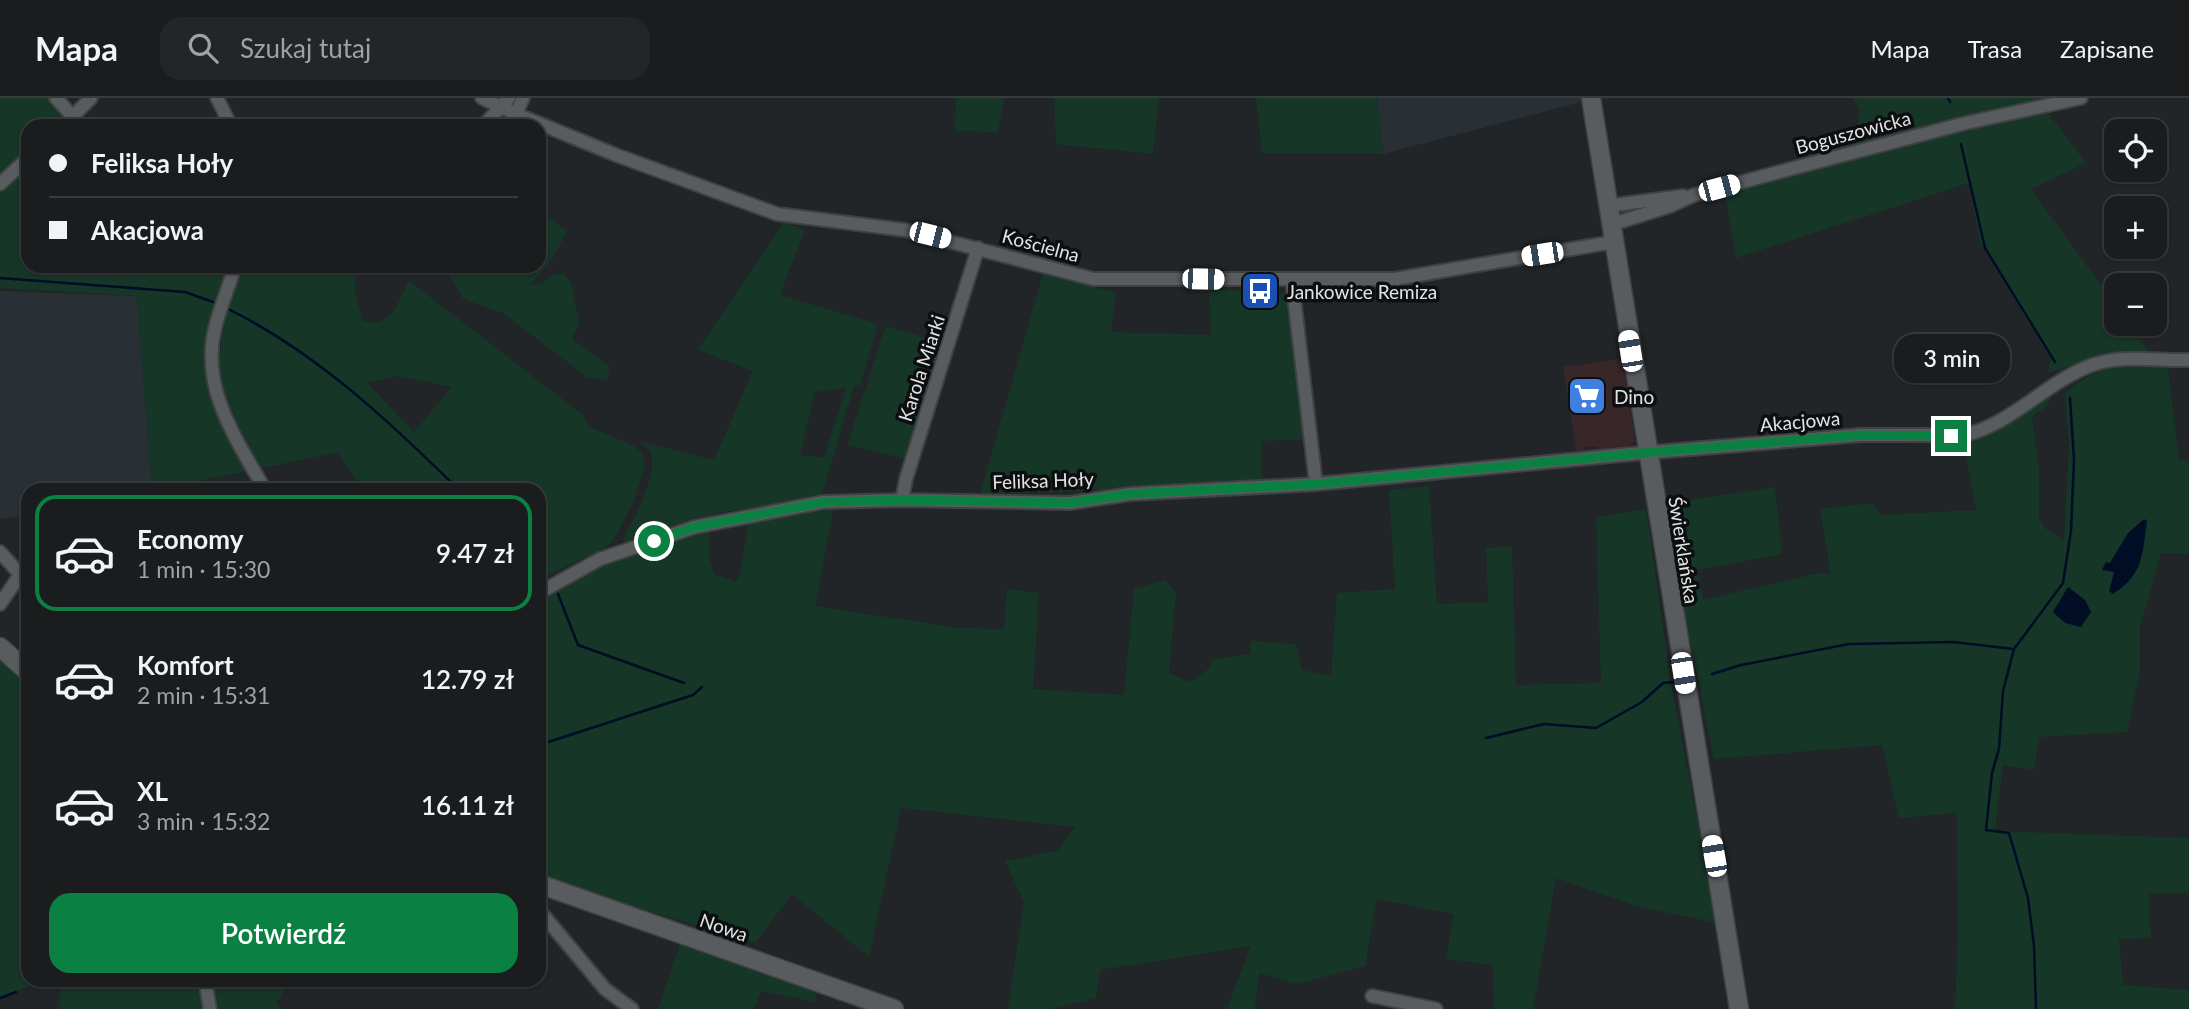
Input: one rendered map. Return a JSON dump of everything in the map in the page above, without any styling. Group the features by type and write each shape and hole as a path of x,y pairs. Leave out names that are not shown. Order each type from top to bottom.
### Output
{"main road":[{"name":"Świerklańska","path":"1591,98 1739,1009"},
{"path":"0,647 21,666"},
{"name":"Nowa","path":"546,886 894,1009"}],"street":[{"path":"57,98 67,119"},
{"path":"70,119 91,98"},
{"path":"217,98 228,119"},
{"name":"Kościelna","path":"482,98 505,103 516,114 528,119"},
{"path":"516,114 523,98"},
{"name":"Boguszowicka","path":"1607,206 1694,195 1900,140 2064,99 2081,98"},
{"path":"490,119 505,103"},
{"name":"Kościelna","path":"546,126 777,214 905,230 1093,279 1395,279 1611,234"},
{"path":"0,184 21,164"},
{"name":"Boguszowicka","path":"1611,234 1694,195"},
{"name":"Karola Miarki","path":"902,500 909,468 978,248"},
{"path":"234,273 214,330 211,356 214,383 223,414 261,483"},
{"path":"1292,280 1316,484"},
{"name":"Akacjowa","path":"1647,453 1860,435 1964,435 1997,422 2054,385 2091,366 2130,359 2189,360"},
{"name":"Feliksa Hoły","path":"546,589 600,559 695,527 824,502 902,500 1070,503 1130,494 1316,484 1647,453"},
{"path":"0,552 21,576"},
{"path":"0,604 21,582"},
{"path":"546,919 605,989 632,1009"},
{"path":"206,987 210,1009"},
{"path":"1372,996 1436,1009"}],"shaded area":[{"path":"1377,98 1596,98 1383,154"},
{"path":"0,291 137,296 151,483 21,483 21,515 0,519"},
{"path":"1619,359 1624,368 1635,441 1624,448 1604,450 1595,446 1584,447 1577,455 1563,367"}],"green space":[{"path":"0,98 52,98 61,108 63,117 21,119 21,157 0,178"},
{"path":"956,98 1004,98 998,132 955,131"},
{"path":"1054,98 1159,98 1153,154 1056,144"},
{"path":"1256,98 1377,98 1383,154 1262,153"},
{"path":"1853,98 2037,98 2041,103 1915,130 1840,150 1840,145 1850,140 1857,127 1860,110"},
{"path":"2046,110 2086,163 2031,189 2104,289 2104,336 2137,336 2151,355 2124,352 2048,372 2051,359 1980,243 1969,183 1736,258 1725,193"},
{"path":"21,166 21,273 226,273 210,324 210,388 214,409 249,471 188,483 151,483 137,296 0,288 0,186"},
{"path":"549,218 567,231 546,267 546,220"},
{"path":"784,222 805,230 780,295 878,324 860,385 854,386 821,498 717,513 627,543 623,539 643,498 651,473 651,454 640,441 714,460 753,371 698,350","holes":["846,388 824,457 800,455 815,392"]},
{"path":"238,273 356,273 355,294 363,321 372,322 380,322 390,315 408,280 582,414 590,427 634,446 642,453 645,465 633,503 614,540 602,550 546,576 546,483 358,483 338,452 258,469 245,448 217,378 226,309","holes":["398,376 452,387 414,432 367,383"]},
{"path":"448,273 541,273 531,285 542,284 553,274 564,274 571,283 579,322 572,339 610,367 607,380 587,377 503,313 463,299"},
{"path":"1043,274 1116,293 1111,332 1211,335 1209,289 1288,293 1310,439 1262,441 1262,486 980,494"},
{"path":"886,326 946,344 907,459 847,445"},
{"path":"2135,363 2163,365 2168,368 2179,460 2189,461 2189,554 2161,553 2140,627 2140,671 2127,732 2039,737 2034,770 2003,765 1995,831 2189,838 2189,893 2149,893 2151,938 2119,939 2123,985 2189,990 2189,1009 1955,1009 1958,930 1957,813 1899,818 1882,745 1714,759 1683,604 1671,503 1775,487 1782,554 1697,570 1703,600 1819,573 1831,575 1820,509 1873,503 1880,515 1976,510 1963,441 1984,438 2053,393 2047,406 2032,416 2039,470 2039,519 2046,529 2064,540 2069,444 2065,393 2097,373"},
{"path":"1429,486 1437,604 1488,602 1486,548 1512,546 1516,685 1601,683 1596,517 1646,509 1672,690 1717,923 1636,906 1556,878 1533,1009 1494,1009 1493,965 1446,959 1454,914 1377,899 1365,966 1297,984 1259,973 1255,1009 1227,1009 1251,946 1100,970 1096,998 1051,1009 1008,1009 1024,902 1005,861 1057,851 1075,827 901,808 869,957 792,894 755,943 546,878 546,592 600,561 710,527 710,560 714,574 736,582 740,574 749,519 834,506 815,606 958,628 1004,629 1007,589 1039,593 1033,689 1124,695 1134,589 1165,580 1176,592 1169,673 1190,682 1210,668 1211,660 1250,654 1251,641 1296,644 1302,670 1331,676 1337,593 1395,589 1389,490"},
{"path":"0,657 21,673 21,987 27,987 0,997"},
{"path":"681,941 818,988 815,1002 761,991 754,1009 658,1009"},
{"path":"61,987 286,987 276,1003 283,1009 59,1009"}],"water":[{"path":"2144,519 2147,521 2140,562 2131,579 2113,594 2109,591 2114,572 2102,570 2106,562 2110,563 2128,533"},
{"path":"2068,587 2085,600 2091,612 2081,627 2065,623 2053,612"}],"waterway":[{"path":"1948,98 1950,102"},
{"path":"1961,144 1985,248 2055,362"},
{"path":"0,278 185,292 213,302"},
{"path":"228,309 260,326 322,367 379,414 452,483"},
{"path":"2036,1009 2034,946 2028,898 2009,833 1986,830 1992,773 1999,749 2003,691 2014,649 2063,583 2071,531 2074,460 2070,398"},
{"path":"558,594 578,645 684,683"},
{"path":"1712,674 1741,665 1849,644 1954,642 2013,649"},
{"path":"1486,738 1544,724 1596,728 1642,702 1663,683 1673,682"},
{"path":"546,743 693,695 702,687"},
{"path":"0,998 16,992"}],"place":[{"name":"Jankowice Remiza","path":"1260,291"},
{"name":"Dino","path":"1587,396"}],"route":[{"path":"654,541 695,527 824,502 902,500 1070,503 1130,494 1316,484 1860,435 1951,436"}]}
